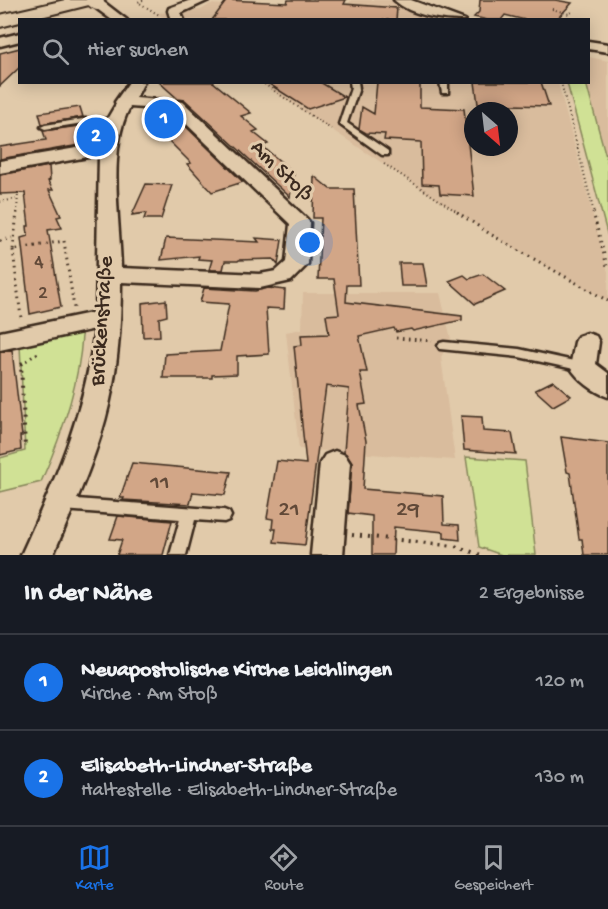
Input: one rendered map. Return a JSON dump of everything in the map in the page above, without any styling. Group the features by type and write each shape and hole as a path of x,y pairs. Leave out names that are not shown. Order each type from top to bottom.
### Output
{"main road":[{"path":"0,21 92,1"}],"street":[{"path":"177,18 174,11 202,0"},
{"path":"92,1 117,17"},
{"path":"410,2 433,16"},
{"path":"0,42 18,38"},
{"path":"590,45 608,48"},
{"name":"Brückenstraße","path":"37,555 92,419 100,384 108,318 108,148 114,121 123,102 136,84"},
{"name":"Am Stoß","path":"109,275 260,281 283,276 297,264 300,223 177,105 123,102"},
{"path":"0,166 108,148"},
{"path":"0,341 71,314 108,318"},
{"path":"587,342 583,367 608,387"},
{"path":"328,544 335,463"}],"lane":[{"path":"354,84 343,124 385,153"},
{"path":"45,126 83,121 114,121"},
{"path":"444,346 519,353 583,367"},
{"path":"59,504 224,516"},
{"path":"178,555 189,514"}],"path":[{"path":"143,0 138,2 163,18"},
{"path":"552,9 569,14 572,12"},
{"path":"264,84 331,129"},
{"path":"562,84 608,270"},
{"path":"381,162 490,234 608,301"},
{"path":"0,241 12,238 18,230 16,199 18,192"},
{"path":"0,202 16,199"},
{"path":"12,238 19,318 30,316"},
{"path":"13,250 64,241 71,314"},
{"path":"396,338 431,341 444,346"},
{"path":"25,447 21,364 49,346"},
{"path":"328,544 455,546 481,555"}],"shaded area":[{"path":"351,0 391,0 444,18 163,18 157,13 201,10 210,4 343,14"},
{"path":"590,57 608,61 608,164 586,84 590,84"},
{"path":"263,84 558,84 608,272 608,301 490,234"},
{"path":"303,293 440,293 451,339 441,357 455,460 299,449 286,332 302,329"}],"green space":[{"path":"567,84 586,84 608,164 608,237"},
{"path":"79,333 82,336 77,374 62,429 41,482 0,492 0,458 25,451 20,345"},
{"path":"466,457 525,461 536,555 502,555 479,547"}],"building":[{"path":"227,0 287,3 288,0 346,0 344,4 397,8 396,18 214,18"},
{"path":"480,0 555,0 572,3 558,18 517,18 505,15 503,18 474,17 479,12"},
{"path":"18,48 18,69 0,86 0,53"},
{"path":"161,84 215,84 251,113 241,116 258,130 253,132 268,144 262,146 294,173 290,197 185,100 178,99"},
{"path":"269,84 323,84 345,97 308,109"},
{"path":"377,84 420,84 420,107 464,109 464,156 469,156 474,196 440,194 439,185 422,184 421,142 384,140 385,134 366,133 359,129 362,107 374,114"},
{"path":"475,84 542,84 549,106 518,105 518,102 478,102"},
{"path":"80,107 83,117 42,124 39,113"},
{"path":"171,112 243,182 212,192 187,164 191,163 148,120"},
{"path":"86,125 89,137 83,138 85,144 0,159 0,147 46,140 43,131"},
{"path":"49,166 50,180 48,181 53,190 49,190 61,216 57,217 62,228 48,230 61,307 30,314 21,238 28,236 27,226 29,226 25,193 0,194 0,175"},
{"path":"314,176 330,189 354,189 359,285 347,285 346,302 462,316 462,320 413,331 411,329 396,332 394,328 359,336 367,372 360,372 366,404 359,405 366,441 363,489 443,496 444,524 459,525 460,540 444,538 444,532 394,527 393,555 372,555 372,516 348,513 352,463 344,452 349,389 326,386 305,545 274,542 276,529 272,529 273,519 267,518 277,461 306,464 294,346 302,345 301,335 329,334 326,315 339,314 334,279 318,279 321,218 313,218"},
{"path":"146,184 172,185 161,219 144,219 146,213 132,215"},
{"path":"166,238 259,242 256,238 282,240 278,265 273,259 225,261 223,270 209,270 212,260 198,259 199,256 161,260"},
{"path":"399,263 423,263 427,286 401,286"},
{"path":"483,274 505,291 475,304 449,281 464,275 469,279"},
{"path":"204,288 285,290 284,309 266,308 269,354 237,356 237,374 212,375 212,378 163,378 165,354 220,351 229,304 200,302"},
{"path":"166,300 167,316 159,318 160,336 143,337 142,303"},
{"path":"12,350 22,436 20,436 21,450 0,455 0,352"},
{"path":"553,381 571,396 553,406 535,390"},
{"path":"461,416 482,417 483,431 512,433 516,454 464,450"},
{"path":"561,437 608,443 608,555 584,555 582,539 579,539 570,473 567,472"},
{"path":"132,463 231,472 225,495 193,492 190,504 123,500 124,498 120,498"},
{"path":"118,516 172,521 163,555 117,555 122,540 110,539"}],"place":[{"name":"Neuapostolische Kirche Leichlingen","path":"164,119"},
{"name":"Elisabeth-Lindner-Straße","path":"96,137"}]}
